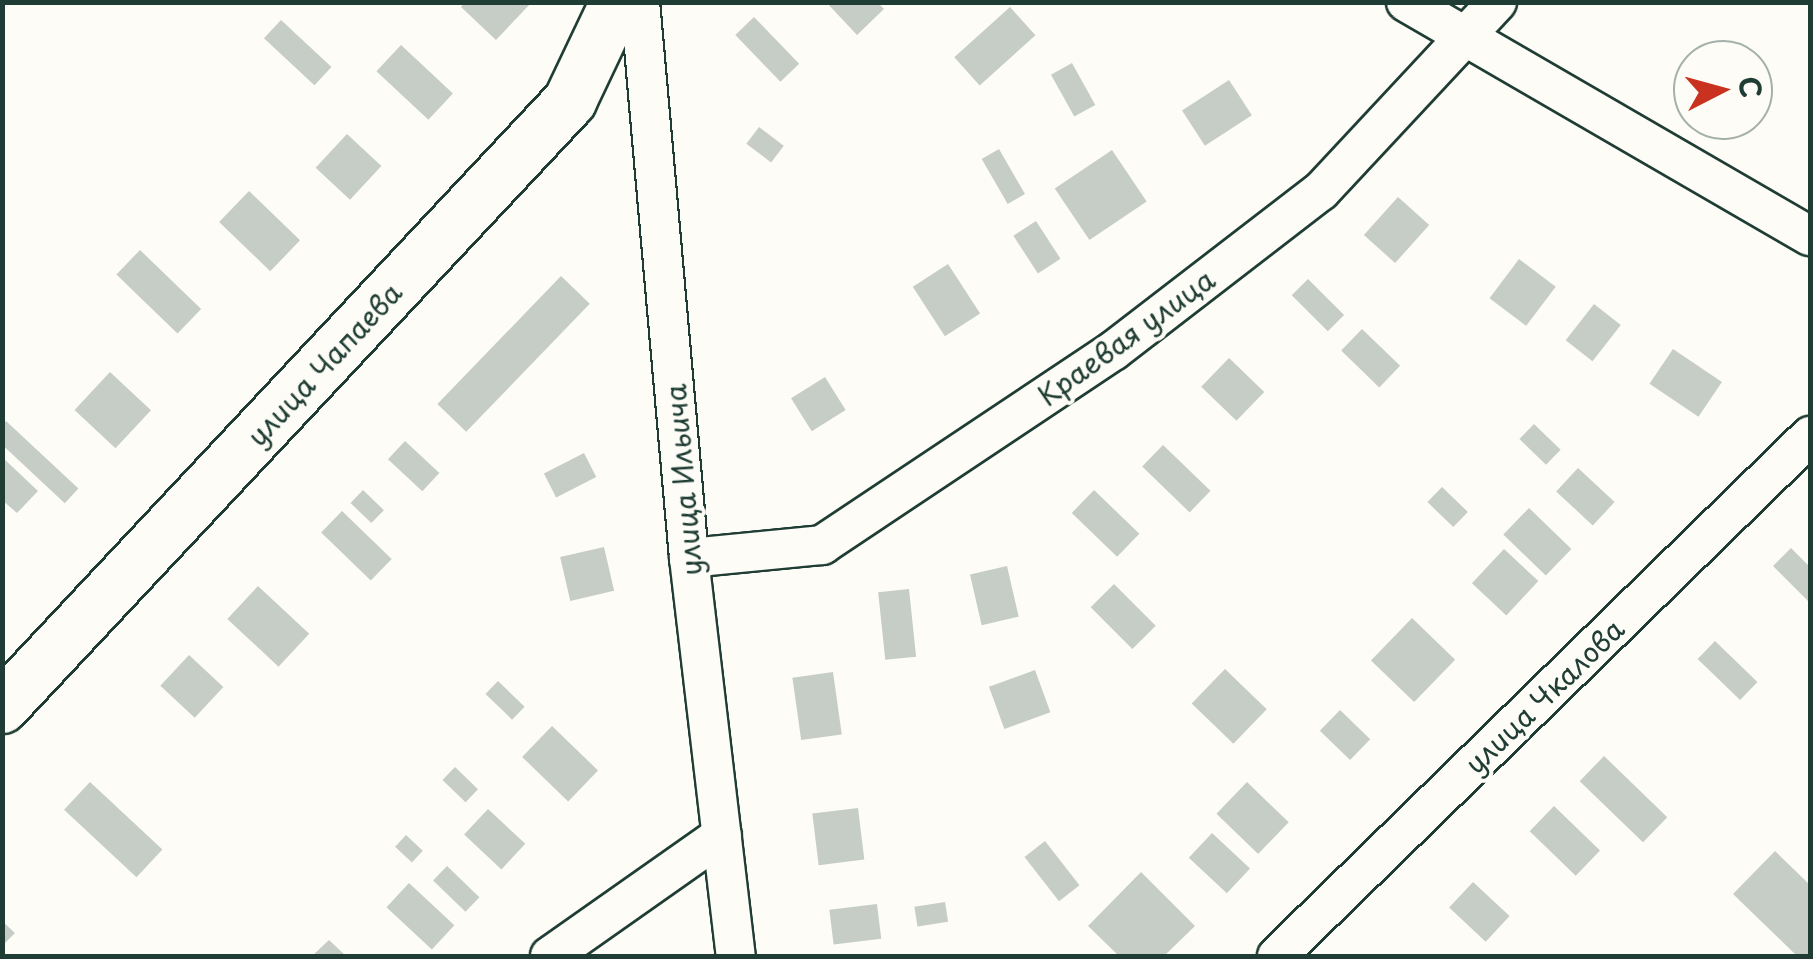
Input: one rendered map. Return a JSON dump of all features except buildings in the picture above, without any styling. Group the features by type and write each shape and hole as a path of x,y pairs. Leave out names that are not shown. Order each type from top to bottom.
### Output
{"main road":[{"name":"улица Чапаева","path":"2,707 570,102 618,2"}],"street":[{"name":"улица Ильича","path":"640,2 689,558 736,956"},
{"path":"1406,2 1810,236"},
{"name":"Краевая улица","path":"689,558 822,546 1113,351 1321,191 1497,2"},
{"name":"улица Чкалова","path":"1277,956 1810,436"},
{"path":"550,956 722,835"}]}
